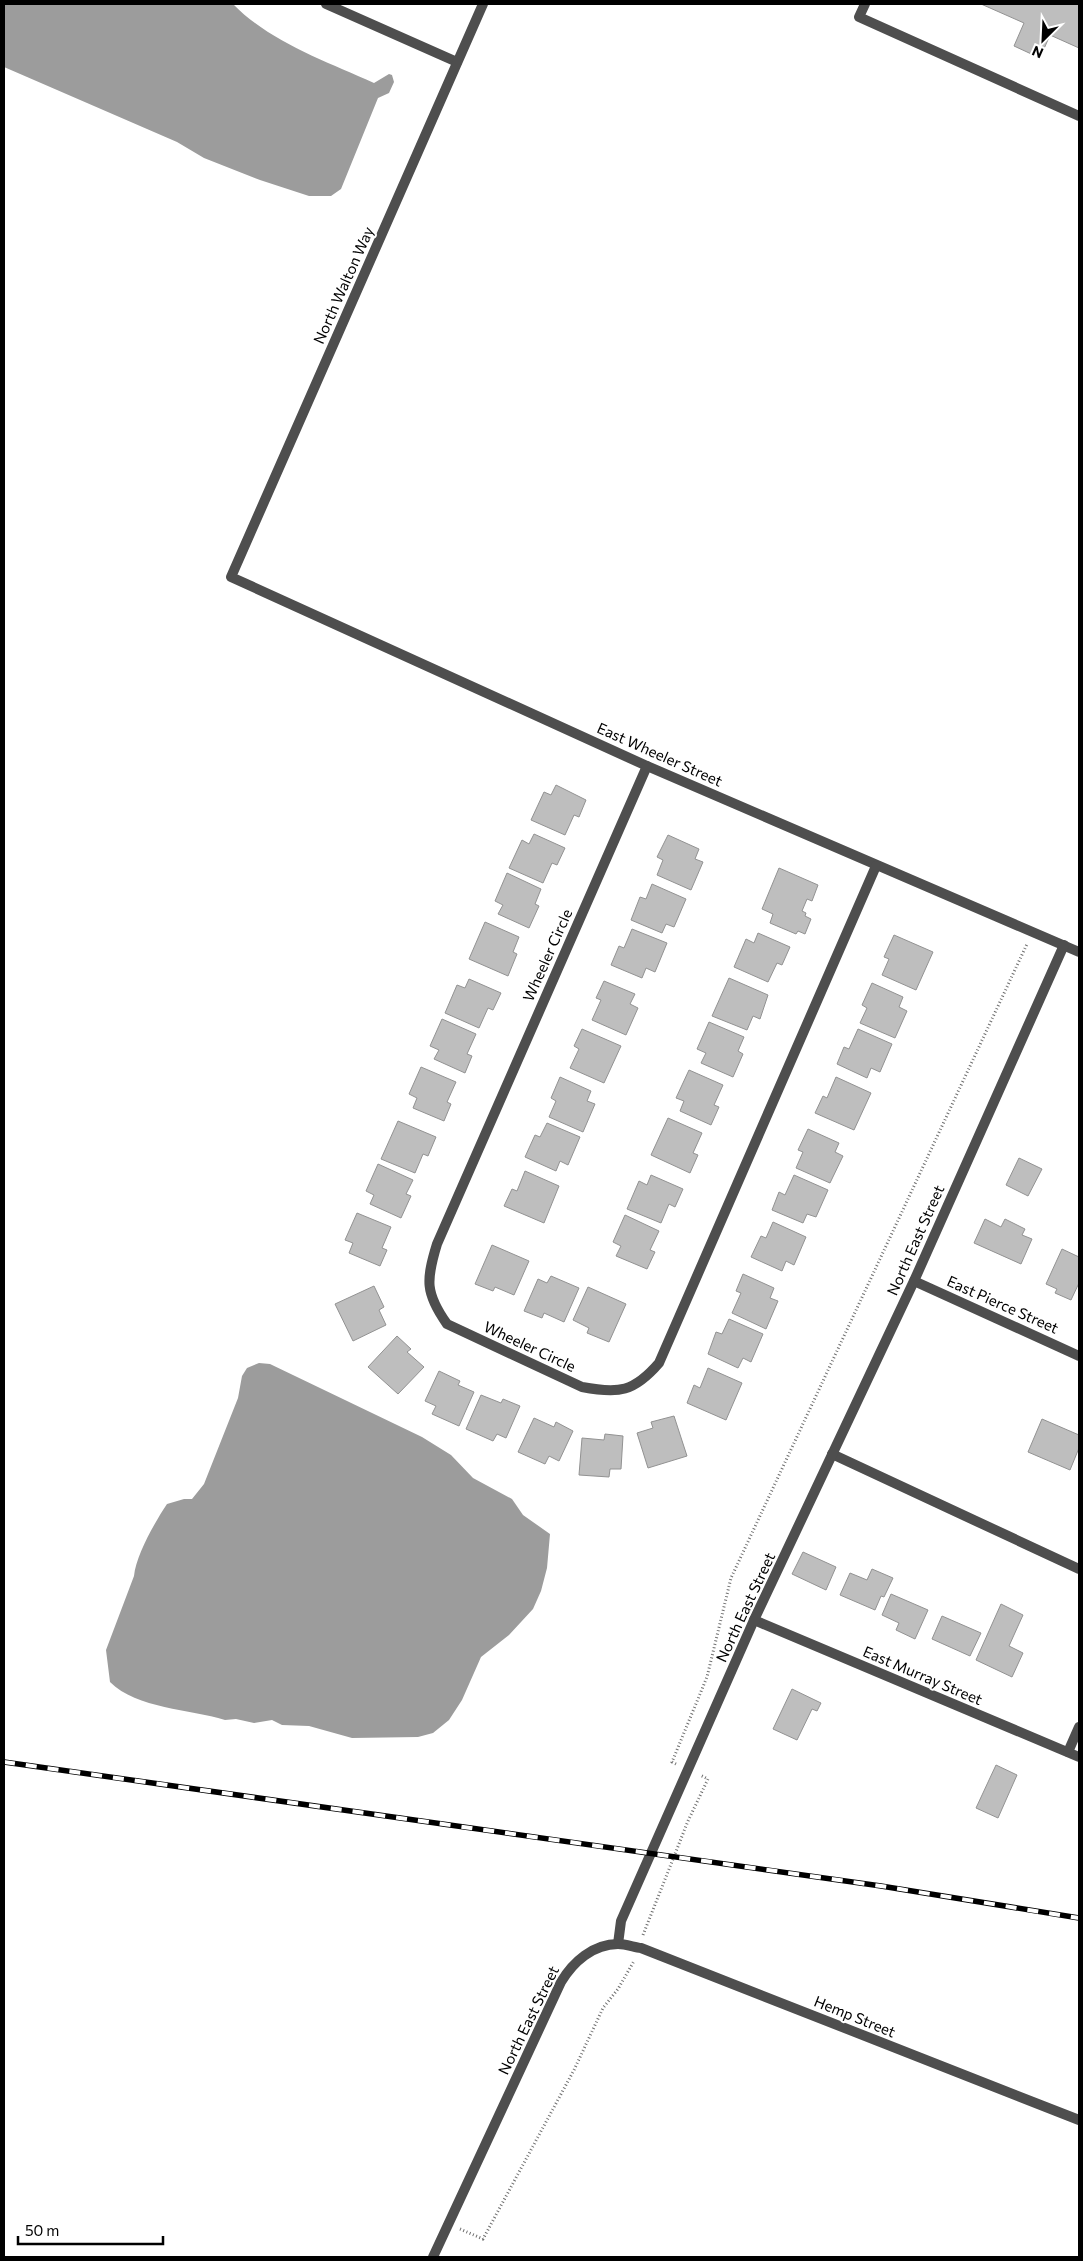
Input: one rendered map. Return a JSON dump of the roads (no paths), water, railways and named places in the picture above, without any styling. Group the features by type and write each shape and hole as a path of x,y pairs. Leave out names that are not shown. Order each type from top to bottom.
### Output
{"street":[{"path":"326,4 457,62"},
{"name":"North Walton Way","path":"231,578 483,4"},
{"path":"865,4 859,17 1079,116"},
{"name":"East Wheeler Street","path":"231,578 647,766 1079,952"},
{"name":"Wheeler Circle","path":"647,766 441,1235 429,1274 428,1290 435,1307 447,1324 582,1387 604,1391 624,1390 644,1380 659,1363 876,866"},
{"name":"North East Street","path":"433,2257 561,1982 571,1967 584,1955 594,1950 618,1944 621,1921 754,1620 914,1281 1064,945"},
{"name":"East Pierce Street","path":"914,1281 1079,1356"},
{"path":"832,1454 1079,1569"},
{"name":"East Murray Street","path":"754,1620 1079,1757"},
{"path":"1068,1752 1079,1727"},
{"name":"Hemp Street","path":"618,1944 641,1948 1079,2120"}],"railway":[{"path":"4,1762 881,1886 1079,1918"}]}
